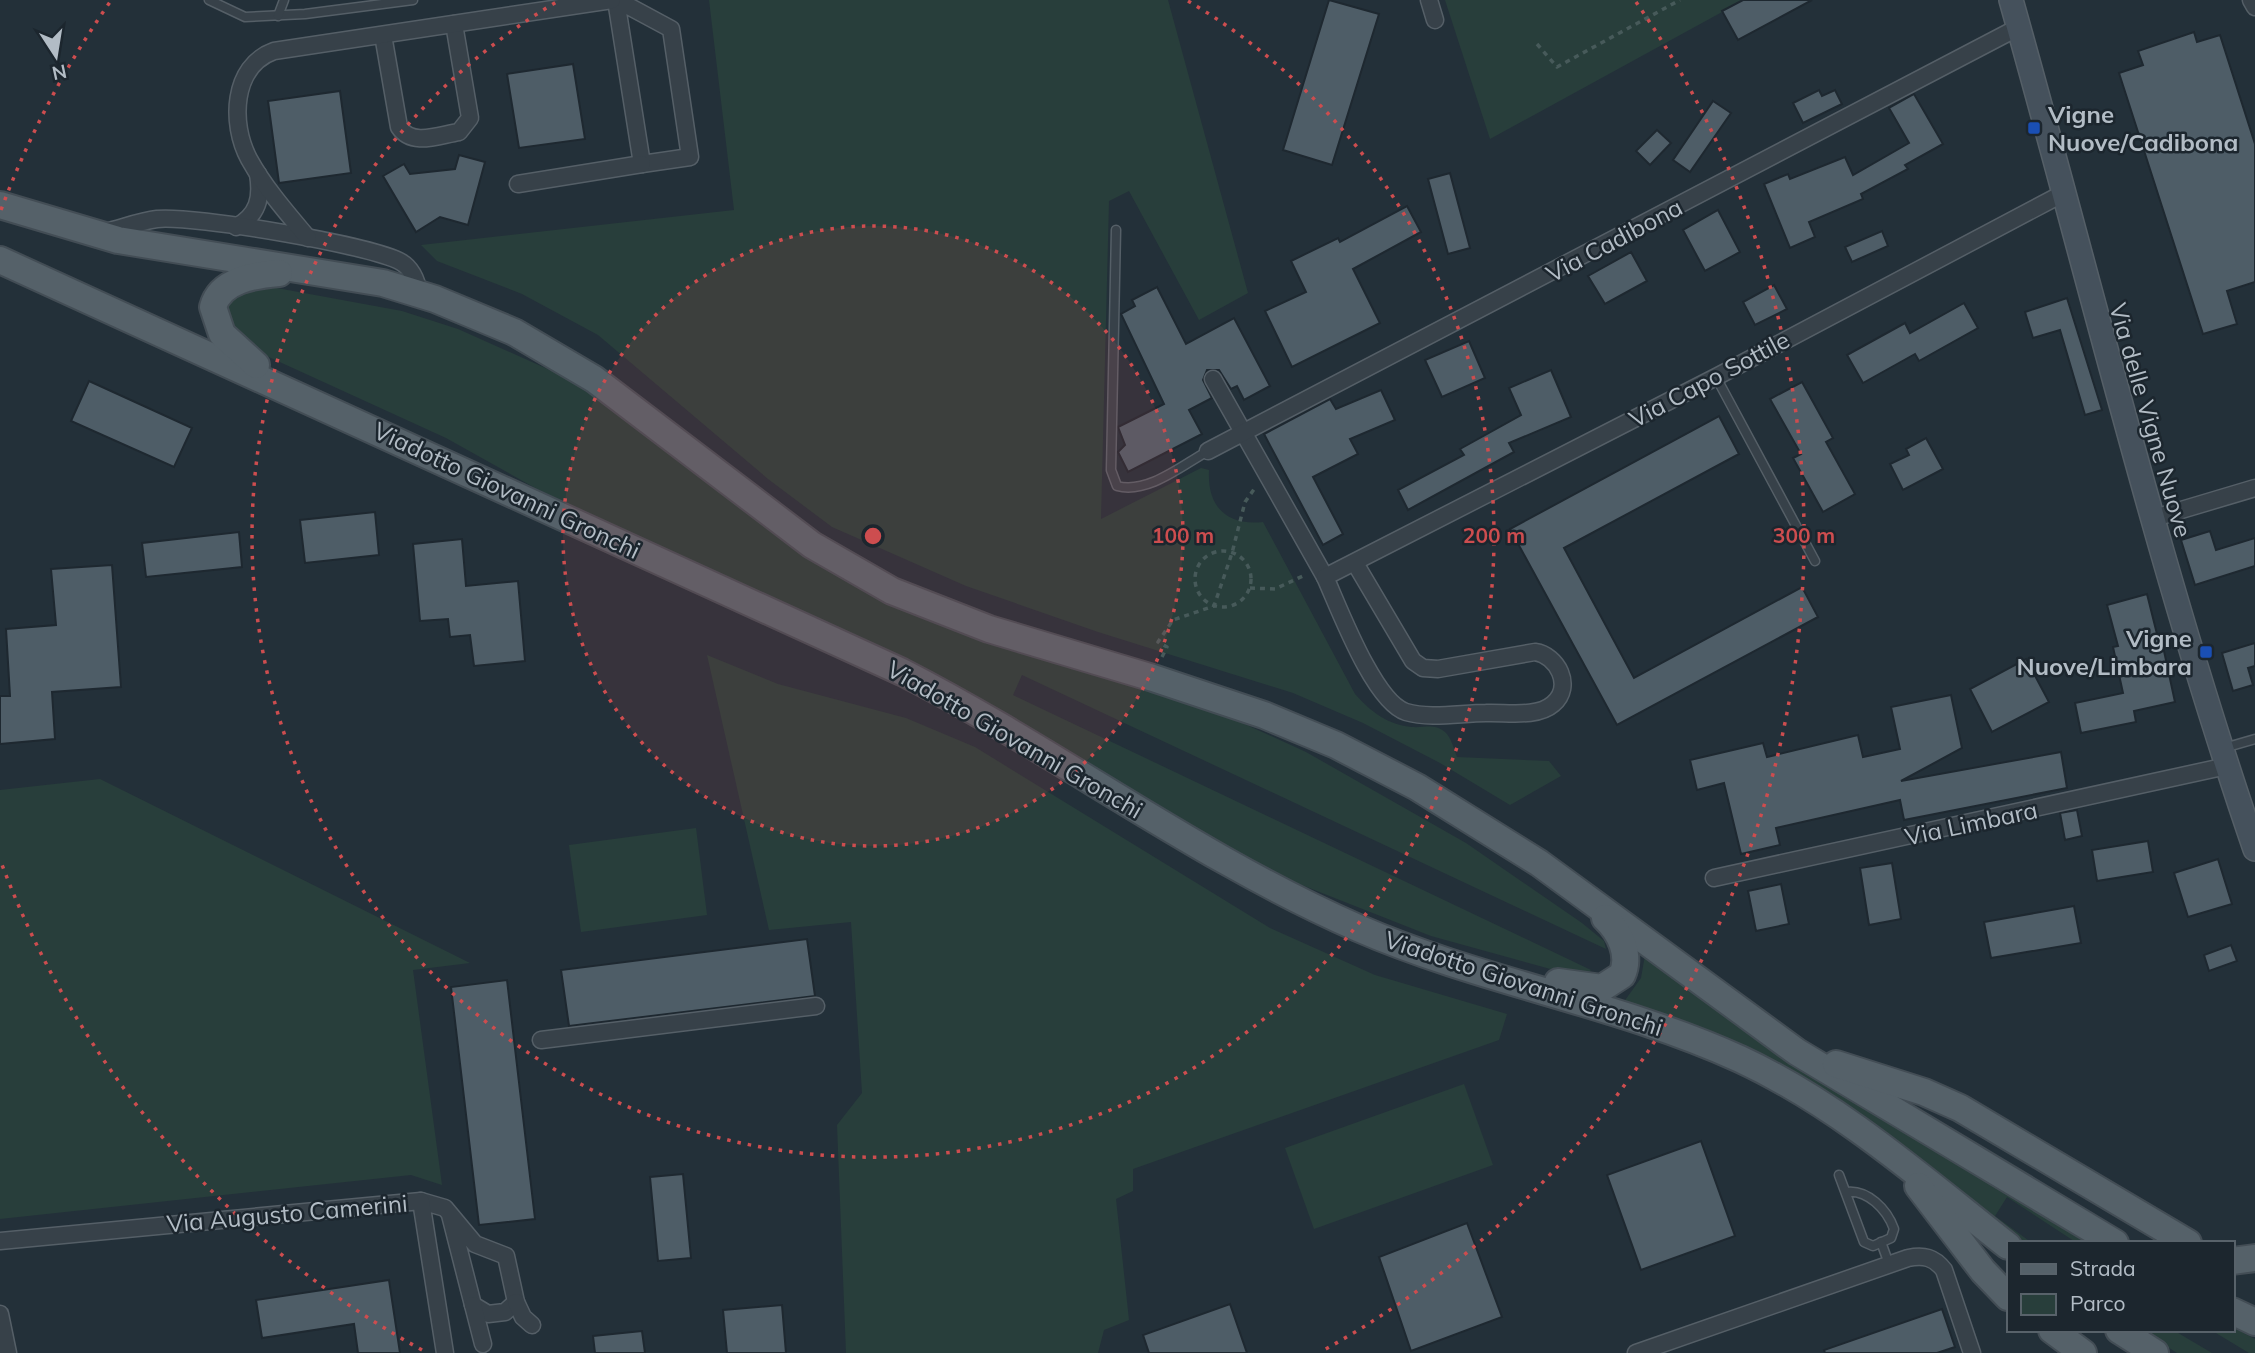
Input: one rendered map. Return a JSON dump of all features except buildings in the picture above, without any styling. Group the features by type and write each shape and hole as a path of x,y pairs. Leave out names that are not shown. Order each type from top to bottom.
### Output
{"main road":[{"path":"0,205 96,235 340,274 419,294 503,327 561,358 622,399 773,517 870,579 915,601 989,629 1153,678 1264,715 1336,745 1435,797 1539,863 1797,1052 2112,1241"},
{"name":"Viadotto Giovanni Gronchi","path":"0,260 893,667 978,712 1196,845 1286,894 1360,929 1467,968 1657,1026 1738,1058 1796,1088 1899,1159 2007,1245"},
{"path":"338,413 238,352 222,334 214,307 225,289 251,277 290,272 340,274"},
{"path":"1467,968 1596,988 1608,986 1622,975 1624,950 1610,923 1539,863"},
{"path":"1797,1052 1924,1092 1960,1108 2185,1241"},
{"path":"1899,1159 1983,1271 2007,1296"},
{"path":"2234,1261 2255,1258"},
{"path":"2234,1312 2255,1322"},
{"path":"2055,1332 2083,1353"},
{"path":"2122,1332 2155,1353"}],"street":[{"path":"615,0 642,164"},
{"path":"308,238 258,172 243,142 239,93 243,79 255,61 274,51 615,0 671,29 690,157 518,184"},
{"path":"1429,0 1435,20"},
{"name":"Via delle Vigne Nuove","path":"2011,0 2151,519 2255,849"},
{"path":"2251,0 2255,7"},
{"path":"383,35 398,127 404,136 412,139 459,132 470,118 454,24"},
{"name":"Via Cadibona","path":"1208,451 2019,27"},
{"path":"236,227 250,218 257,208 260,186 258,172"},
{"name":"Via Capo Sottile","path":"1322,573 1355,563 1716,377 2062,194"},
{"path":"96,235 157,219 181,219 308,238 371,252 404,264 417,281 419,294"},
{"path":"1213,379 1322,573 1379,686 1397,709 1425,715 1535,712 1554,703 1560,694 1560,673 1546,654 1535,652 1438,669 1416,664 1355,563"},
{"path":"2151,519 2255,488"},
{"name":"Via Limbara","path":"1714,878 2224,757"},
{"path":"541,1040 816,1006"},
{"path":"421,1201 440,1205 475,1244 506,1256 516,1302 523,1317 532,1325"},
{"name":"Via Augusto Camerini","path":"0,1241 421,1201 445,1353"},
{"path":"450,1215 483,1344"},
{"path":"1636,1353 1915,1256 1930,1258 1944,1270 1972,1353"},
{"path":"473,1305 492,1315 505,1312 516,1302"},
{"path":"0,1314 8,1353"}],"lane":[{"path":"209,0 245,17 278,16 358,4 413,0"},
{"path":"278,16 284,0"},
{"path":"1116,230 1111,470 1117,486 1130,489 1144,486 1208,451"},
{"path":"1716,377 1815,561"},
{"path":"2224,757 2255,739"},
{"path":"1839,1175 1864,1242 1873,1246 1894,1234 1885,1211 1863,1193 1846,1192"},
{"path":"1881,1242 1889,1264"}],"path":[{"path":"1537,44 1557,67 1680,0"},
{"path":"1214,606 1232,553 1245,502 1266,472"},
{"path":"1153,678 1167,647 1158,642 1174,620 1214,606 1232,606 1240,602 1250,588 1252,580 1246,563 1232,553 1213,553 1199,566 1196,585 1199,594 1214,606"},
{"path":"1250,588 1275,589 1322,573"}],"green space":[{"path":"709,0 1168,0 1248,293 1199,320 1129,191 1109,201 1101,519 1201,468 1209,470 1212,494 1222,511 1239,521 1263,522 1355,694 1367,706 1395,724 1441,729 1449,737 1457,757 1549,761 1561,776 1510,805 1440,763 1363,723 1293,693 1098,632 966,586 832,527 768,479 598,335 522,294 437,261 421,245 734,210"},
{"path":"1445,0 1744,0 1490,139"},
{"path":"266,286 402,311 458,329 572,380 606,400 755,519 861,589 921,618 983,641 1159,692 1225,715 1306,752 1466,843 1582,923 1604,941 1606,949 1022,675 1013,695 1591,970 1583,978 1431,936 1261,869 942,678 537,489 446,438 238,343 224,302 229,294"},
{"path":"707,655 778,684 906,718 975,747 1270,928 1375,975 1507,1014 1499,1040 1133,1169 1133,1191 1116,1199 1129,1320 1104,1330 1098,1353 846,1353 837,1125 862,1093 851,922 769,930"},
{"path":"100,779 470,963 413,970 442,1185 411,1175 0,1219 0,790"},
{"path":"696,828 707,915 581,932 569,845"},
{"path":"1645,955 2087,1241 2074,1241 2007,1197 1995,1216 2029,1241 2020,1241 1945,1180 1623,1003 1641,978"},
{"path":"1464,1084 1493,1165 1314,1229 1285,1148"},
{"path":"2234,1328 2255,1339 2255,1353 2249,1353 2214,1332 2234,1332"},
{"path":"2145,1332 2176,1332 2212,1353 2177,1353"}],"place":[{"name":"Vigne Nuove/Cadibona","path":"2034,128"},
{"name":"Vigne Nuove/Limbara","path":"2206,652"}]}
